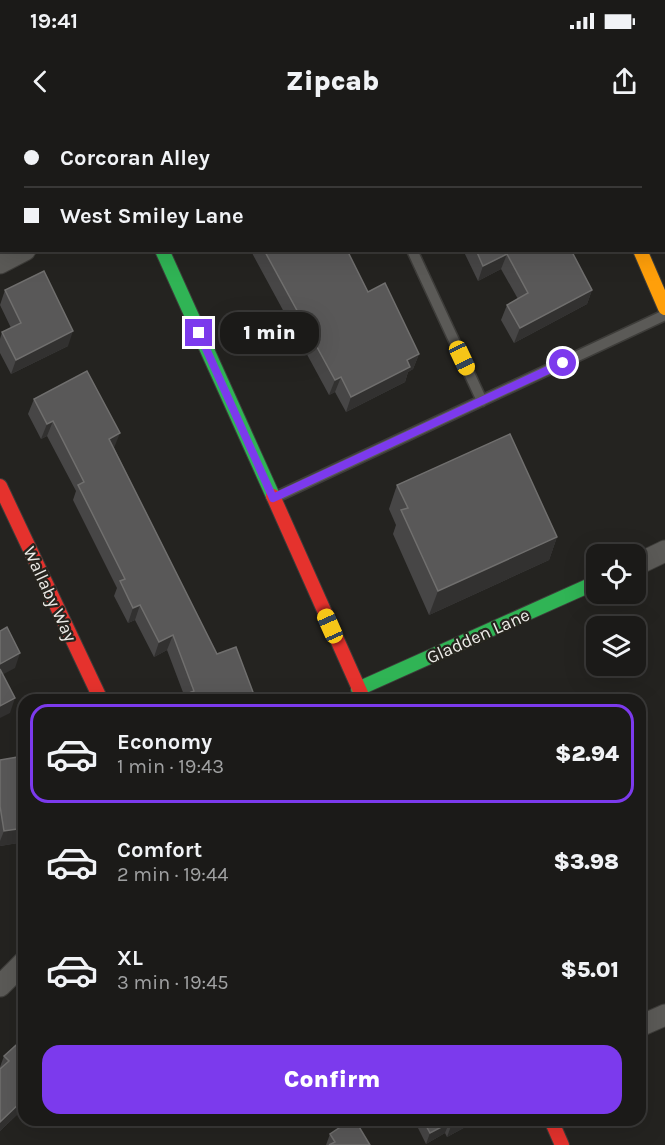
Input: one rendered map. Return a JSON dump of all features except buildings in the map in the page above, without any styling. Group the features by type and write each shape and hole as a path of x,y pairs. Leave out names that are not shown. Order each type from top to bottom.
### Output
{"street":[{"path":"0,263 21,252"},
{"path":"163,252 361,694"},
{"path":"641,252 665,308"},
{"name":"Wallaby Way","path":"0,486 98,694"},
{"path":"646,560 665,552"},
{"name":"Gladden Lane","path":"363,694 586,587"},
{"path":"0,986 18,968"},
{"path":"646,1023 665,1015"},
{"path":"554,1126 562,1145"}],"lane":[{"path":"413,252 482,401"},
{"path":"273,498 665,315"}],"traffic: fast":[{"path":"163,252 273,496"},
{"path":"358,689 586,587"}],"traffic: slow":[{"path":"641,252 665,308"}],"traffic: jam":[{"path":"0,486 98,694"},
{"path":"273,496 361,694"},
{"path":"554,1126 562,1145"}],"route":[{"path":"199,333 273,498 563,363"}]}
